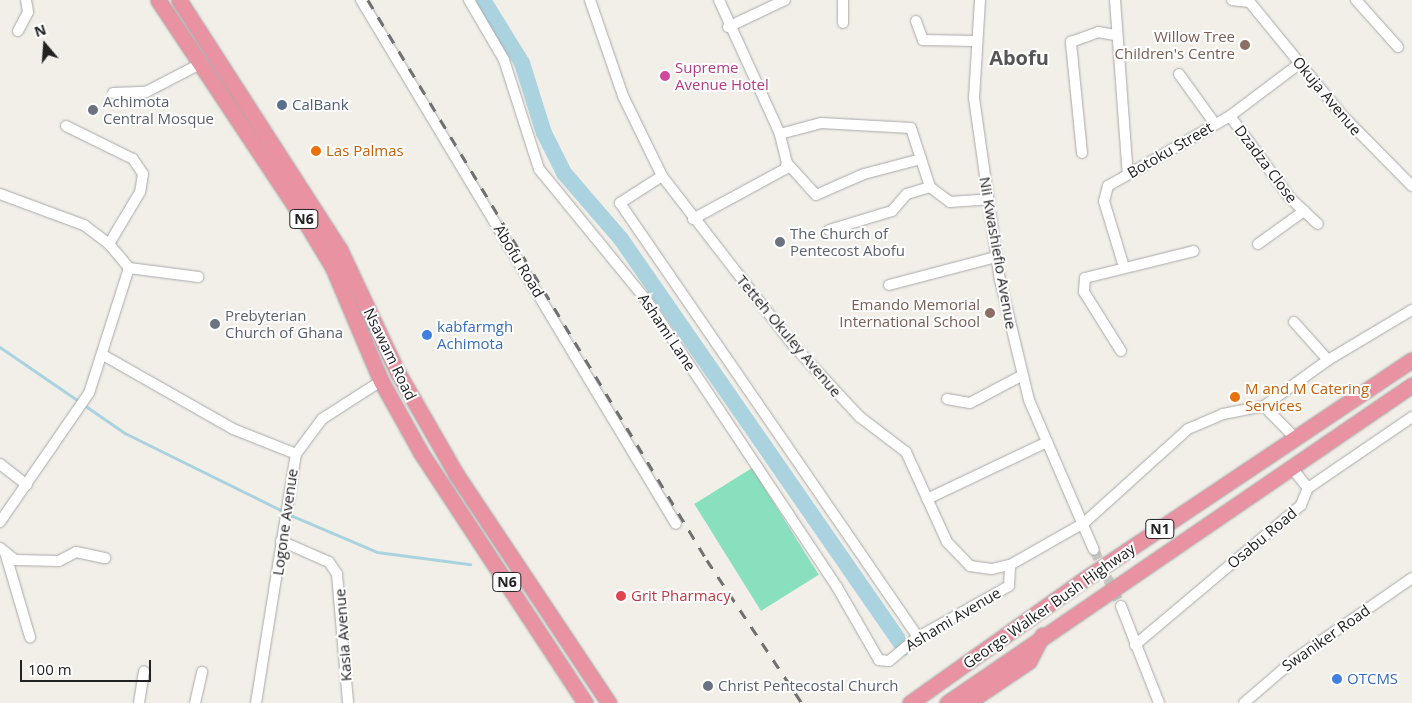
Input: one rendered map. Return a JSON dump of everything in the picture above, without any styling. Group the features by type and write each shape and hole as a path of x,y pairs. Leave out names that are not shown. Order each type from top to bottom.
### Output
{"highway":[{"name":"Nsawam Road","path":"158,0 202,63 333,268 381,381 442,487 585,703"},
{"name":"Nsawam Road","path":"179,0 340,250 398,373 456,474 609,703"},
{"name":"George Walker Bush Highway","path":"910,703 1295,438 1412,360"},
{"path":"381,381 398,373"},
{"name":"George Walker Bush Highway","path":"947,703 1042,635 1412,385"},
{"path":"967,703 1028,661 1042,635"},
{"path":"568,679 572,703"}],"street":[{"path":"18,31 28,12 26,0"},
{"name":"Abofu Road","path":"360,0 676,524"},
{"name":"Ashami Lane","path":"469,0 504,60 539,169 646,301 837,587 880,660"},
{"name":"Tetteh Okuley Avenue","path":"590,0 622,96 662,176 694,219 834,391 906,452 947,542 962,561 979,569 1010,565 1084,523 1188,429 1229,412 1264,406"},
{"path":"719,0 728,27 780,134 788,163 816,195 864,174 921,159"},
{"path":"728,27 785,0"},
{"path":"843,0 843,23"},
{"name":"Nii Kwashiefio Avenue","path":"980,0 975,41 974,98 990,199 996,257 1022,376 1047,442 1084,523 1094,550"},
{"path":"1115,0 1115,35 1128,175"},
{"path":"1232,0 1249,1"},
{"path":"1356,0 1398,47"},
{"name":"Okuja Avenue","path":"1249,1 1299,64 1410,179"},
{"path":"916,21 923,40 975,41"},
{"path":"1082,153 1071,42 1098,32 1115,35"},
{"path":"113,93 146,92 202,63"},
{"name":"Botoku Street","path":"1124,267 1104,193 1128,175 1230,116 1299,64"},
{"path":"1179,74 1215,124"},
{"name":"Dzadza Close","path":"1230,116 1304,211 1318,224"},
{"path":"780,134 821,123 911,128 930,187 950,202 990,199"},
{"path":"66,126 133,159 142,174 140,192 109,244"},
{"path":"694,219 785,169 788,163"},
{"path":"662,176 620,203 918,637"},
{"path":"829,230 892,211 908,194 930,187"},
{"path":"0,194 68,216 109,244 129,268 198,277"},
{"name":"Dzadza Close","path":"1258,244 1304,211"},
{"path":"1122,351 1082,284 1088,276 1194,251"},
{"path":"889,285 996,257"},
{"path":"0,522 70,423 89,392 103,355 129,268"},
{"path":"1295,438 1264,406 1328,360 1412,310"},
{"path":"1294,322 1328,360"},
{"path":"103,355 233,429 296,454"},
{"path":"947,399 970,403 1022,376"},
{"name":"Logone Avenue","path":"256,703 296,454 322,419 381,381"},
{"name":"Osabu Road","path":"1135,645 1301,506 1308,488 1412,417"},
{"path":"928,499 1047,442"},
{"path":"0,464 27,485"},
{"path":"1291,467 1308,488"},
{"name":"Kasia Avenue","path":"282,542 328,562 337,574 345,620 348,703"},
{"path":"2,550 15,560 59,561 76,552 105,558"},
{"path":"2,550 30,637"},
{"name":"Ashami Avenue","path":"880,660 888,661 918,637 1009,586 1010,565"},
{"name":"Swaniker Road","path":"1244,703 1295,659 1412,578"},
{"path":"1121,606 1159,703"},
{"path":"139,703 144,671"},
{"path":"195,703 202,672"}],"green space":[{"path":"752,468 819,575 761,611 694,504"}],"waterway":[{"path":"483,0 522,63 544,133 564,173 621,239 904,648"},
{"path":"0,347 79,401"},
{"path":"83,404 125,433 283,511"},
{"path":"288,514 377,552 470,564"}],"tunnel":[{"path":"1094,550 1121,606"}],"railway":[{"path":"368,0 707,560 802,703"}],"place":[{"name":"Willow Tree Children's Centre","path":"1245,45"},
{"name":"Supreme Avenue Hotel","path":"665,76"},
{"name":"CalBank","path":"282,105"},
{"name":"Achimota Central Mosque","path":"93,110"},
{"name":"Las Palmas","path":"316,151"},
{"name":"The Church of Pentecost Abofu","path":"780,242"},
{"name":"Emando Memorial International School","path":"990,313"},
{"name":"Prebyterian Church of Ghana","path":"215,324"},
{"name":"kabfarmgh Achimota","path":"427,335"},
{"name":"M and M Catering Services","path":"1235,397"},
{"name":"Grit Pharmacy","path":"621,596"},
{"name":"OTCMS","path":"1337,679"},
{"name":"Christ Pentecostal Church","path":"708,686"}],"district":[{"name":"Abofu","path":"1019,57"}]}
